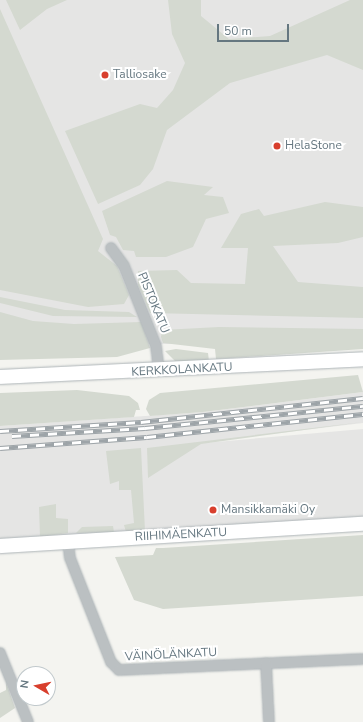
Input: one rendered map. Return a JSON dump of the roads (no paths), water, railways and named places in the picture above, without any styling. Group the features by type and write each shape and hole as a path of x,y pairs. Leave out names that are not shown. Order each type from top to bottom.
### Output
{"main road":[{"name":"KERKKOLANKATU","path":"0,377 159,371 363,359"},
{"name":"RIIHIMÄENKATU","path":"0,546 363,524"}],"street":[{"name":"PISTOKATU","path":"111,248 124,266 158,350 159,371"},
{"name":"VÄINÖLÄNKATU","path":"68,542 70,558 105,647 119,670 363,659"},
{"path":"0,653 28,722"},
{"path":"266,663 269,722"}],"railway":[{"path":"0,431 141,422 363,398"},
{"path":"12,436 145,428 363,406"},
{"path":"0,448 147,437 363,414"}],"place":[{"name":"Talliosake","path":"105,75"},
{"name":"HelaStone","path":"277,146"},
{"name":"Mansikkamäki Oy","path":"213,510"}]}
